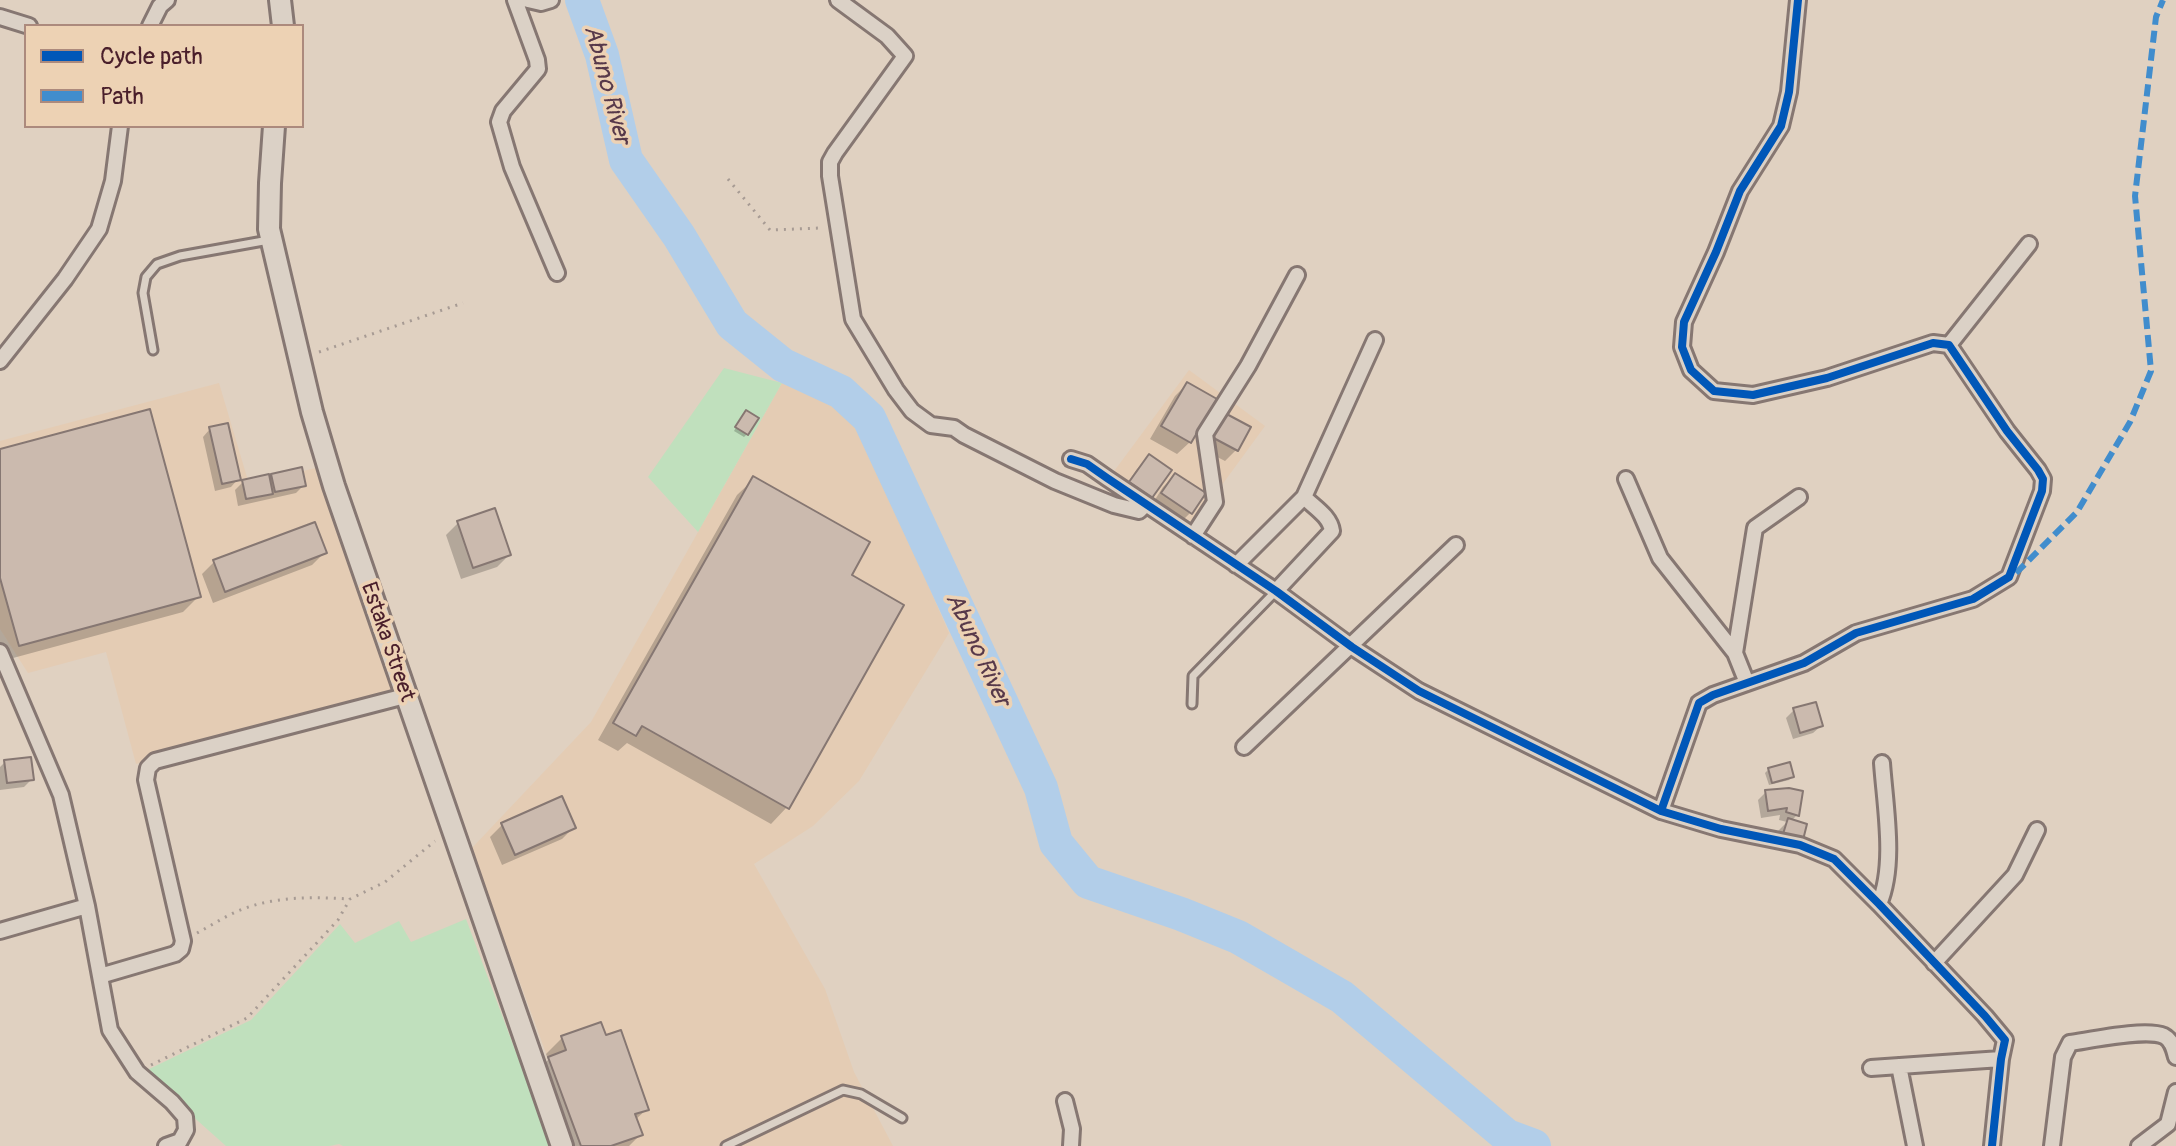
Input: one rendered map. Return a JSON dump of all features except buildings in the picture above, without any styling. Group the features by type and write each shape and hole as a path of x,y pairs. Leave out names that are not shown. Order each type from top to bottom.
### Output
{"street":[{"path":"151,24 160,6 167,0"},
{"path":"280,0 283,24"},
{"path":"515,0 538,69 503,111 499,122 512,167 557,273"},
{"path":"528,0 541,3 551,0"},
{"path":"838,0 887,36 905,56 830,162 853,319 896,390 912,411 931,425 954,428 1055,481 1114,505 1139,511 1146,504"},
{"path":"1661,811 1699,703 1713,695 1804,663 1856,633 1973,599 2009,577 2042,491 2043,479 1949,345 1933,343 1827,378 1753,395 1714,391 1691,370 1682,347 1684,322 1740,191 1781,126 1789,92 1798,0"},
{"path":"0,17 24,24"},
{"path":"0,361 65,279 99,229 113,181 120,128"},
{"name":"Estaka Street","path":"274,128 269,229 312,412 405,696 562,1146"},
{"path":"1949,345 2029,244"},
{"path":"1193,536 1215,502 1205,434 1248,366 1297,275"},
{"path":"1236,565 1304,497 1375,340"},
{"path":"1071,459 1087,464 1419,691 1661,811 1721,829 1800,845 1834,859 2005,1040 1992,1146"},
{"path":"1626,479 1660,558 1735,653 1747,683"},
{"path":"1276,591 1332,531 1327,518 1304,497"},
{"path":"1735,653 1755,528 1799,497"},
{"path":"1244,747 1456,545"},
{"path":"0,652 61,795 87,906 110,1030 137,1072 185,1117 186,1130 180,1141 166,1146"},
{"path":"100,976 175,954 181,949 183,941 146,780 148,768 155,761 405,696"},
{"path":"1879,904 1889,866 1882,763"},
{"path":"1934,963 2015,875 2037,830"},
{"path":"0,931 87,906"},
{"path":"2052,1146 2063,1057 2070,1043 2139,1033 2162,1035 2172,1042 2176,1057"},
{"path":"1871,1068 2001,1059"},
{"path":"1899,1066 1915,1146"},
{"path":"2139,1146 2168,1124 2176,1092"},
{"path":"1065,1101 1072,1129 1071,1146"}],"lane":[{"path":"153,350 143,293 146,277 157,264 180,256 272,239"},
{"path":"1192,704 1193,676 1197,669 1276,591"},
{"path":"726,1146 843,1090 861,1094 902,1118"}],"path":[{"path":"728,179 770,230 839,228"},
{"path":"300,358 463,303"},
{"path":"183,941 243,909 278,900 313,897 350,899 385,882 451,828"},
{"path":"137,1072 247,1018 338,920 350,899"}],"shaded area":[{"path":"1189,370 1265,426 1189,530 1112,474"},
{"path":"219,383 249,484 320,467 346,555 395,692 136,764 106,652 28,673 0,629 0,441"},
{"path":"782,383 828,398 856,427 949,633 859,781 813,826 754,864 825,989 854,1072 893,1146 580,1146 471,849 591,722"}],"green space":[{"path":"724,368 782,383 698,532 648,477"},
{"path":"466,919 551,1146 226,1146 143,1072 251,1020 340,924 355,943 399,921 411,942"}],"waterway":[{"name":"Abuno River","path":"582,0 602,55 626,160 679,236 732,324 783,365 841,392 869,418 1041,788 1056,843 1088,882 1238,937 1342,997 1507,1136 1534,1146"}],"marked path":[{"path":"2016,573 2077,512 2130,422 2151,371 2135,196 2156,17 2163,0"}],"cycle path":[{"path":"1661,811 1699,703 1713,695 1804,663 1856,633 1973,599 2009,577 2042,491 2043,479 2038,470 2007,431 1949,345 1933,343 1827,378 1753,395 1714,391 1691,370 1682,347 1684,322 1740,191 1781,126 1789,92 1798,0"},
{"path":"1071,459 1087,464 1419,691 1661,811 1721,829 1800,845 1834,859 2005,1040 1992,1146"}]}
